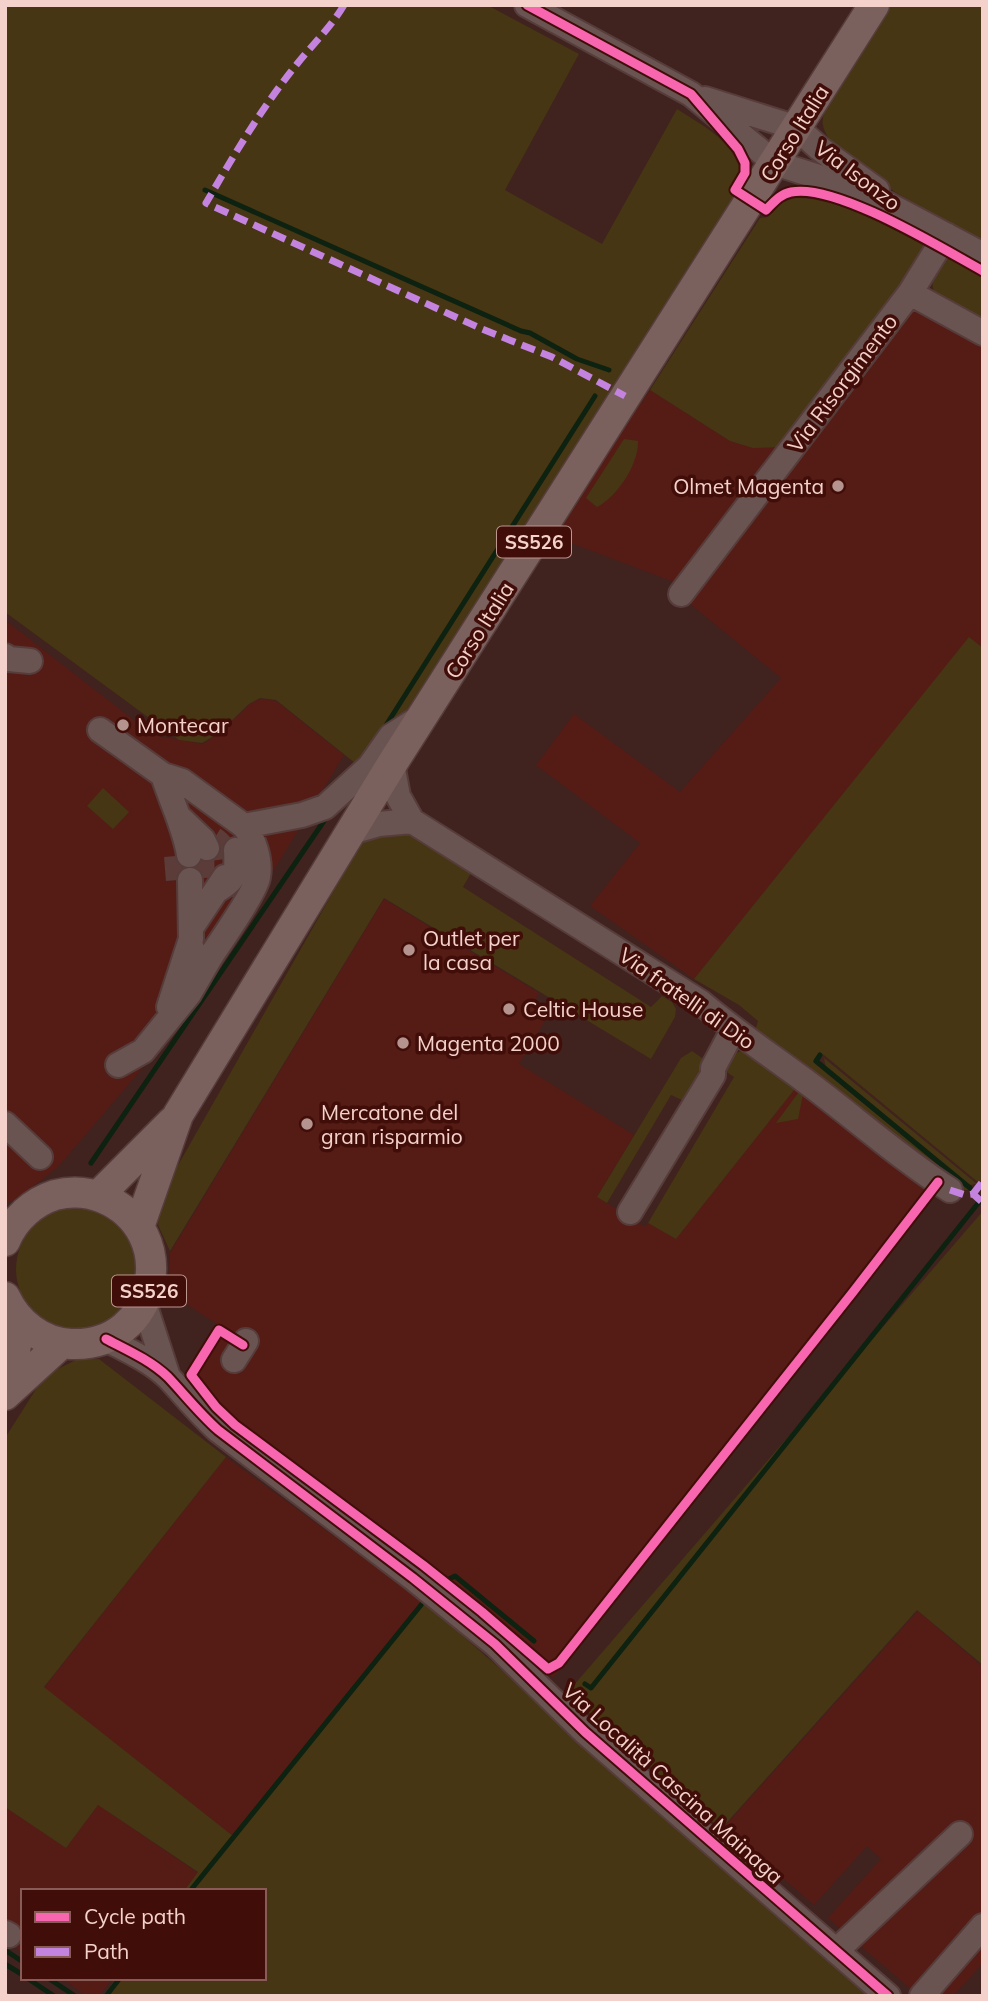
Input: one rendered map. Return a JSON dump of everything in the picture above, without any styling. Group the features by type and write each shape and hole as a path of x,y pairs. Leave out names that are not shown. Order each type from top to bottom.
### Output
{"main road":[{"name":"Corso Italia","path":"139,1227 178,1115 392,764 565,507 874,5"},
{"name":"Corso Italia","path":"97,1196 178,1115"},
{"name":"SS526","path":"5,1241 15,1223 14,1213 58,1195 71,1192 97,1196 121,1208 139,1227 150,1251 152,1264 149,1290 144,1303 128,1324 106,1339"},
{"path":"13,1309 42,1336 62,1343 80,1345 106,1339"},
{"path":"6,1394 13,1309"},
{"path":"6,1394 62,1343"}],"street":[{"path":"527,5 691,94 797,128"},
{"path":"691,94 775,163"},
{"name":"Via Isonzo","path":"797,128 819,148 919,221"},
{"name":"Via Isonzo","path":"775,163 831,181 889,205 983,255"},
{"name":"Via Risorgimento","path":"681,594 910,293 946,235"},
{"path":"910,293 983,334"},
{"path":"5,656 9,659 30,661"},
{"path":"244,825 302,815 325,807 370,766 391,736 426,714"},
{"path":"100,730 163,775 182,781 244,825 256,851 258,879 189,994 143,1051 118,1065"},
{"path":"351,832 379,824 412,821 398,796 392,764"},
{"path":"163,775 198,868 195,956 200,959 212,956"},
{"name":"Via fratelli di Dio","path":"412,821 700,1002 733,1030 805,1080 886,1145 950,1190"},
{"path":"169,1008 198,868"},
{"path":"630,1212 713,1075 713,1068 733,1030"},
{"path":"5,1124 40,1157"},
{"name":"Via Località Cascina Mainaga","path":"144,1303 167,1377"},
{"name":"Via Località Cascina Mainaga","path":"106,1339 139,1356 167,1377 218,1430 495,1644 585,1732 888,1996"},
{"path":"836,1951 960,1834"},
{"path":"922,1996 983,1926"}],"shaded area":[{"path":"5,5 487,5 579,54 505,190 602,244 677,109 723,141 736,158 741,169 729,192 737,198 370,775 276,700 260,698 249,704 219,733 202,743 179,740 5,612"},
{"path":"888,5 983,5 983,241 920,207 870,175 833,144 824,129 826,111"},
{"path":"794,198 811,199 847,208 930,248 784,447 753,448 730,441 650,390 760,218 768,217 781,203"},
{"path":"945,256 983,276 983,326 935,294 933,278"},
{"path":"914,302 983,341 983,648 969,638 694,979 590,906 640,843 536,765 574,714 680,792 781,678 689,603"},
{"path":"650,390 730,441 753,448 777,447 674,582 555,537 618,435"},
{"path":"624,439 638,441 635,460 619,488 597,507 586,498"},
{"path":"5,620 153,735 203,744 250,704 260,699 276,701 344,755 180,1024 58,1167 13,1202 5,1200"},
{"path":"969,637 983,648 983,1178 979,1183 824,1055 819,1053 813,1062 969,1190 962,1190 754,1034 758,1021 739,1005 694,979"},
{"path":"103,788 129,812 113,829 87,806"},
{"path":"397,829 425,841 471,873 463,887 651,1007 662,996 672,1002 676,1009 675,1017 651,1059 384,898 170,1251 158,1225 161,1195 361,843 376,832"},
{"path":"384,899 539,993 533,1004 549,1014 519,1064 634,1135 597,1197 645,1227 648,1223 676,1239 799,1084 937,1192 553,1678 216,1414 186,1375 217,1324 169,1293 170,1253"},
{"path":"743,1050 798,1085 676,1239 648,1223 734,1077 725,1071 734,1054"},
{"path":"692,1051 702,1058 702,1068 682,1100 671,1095 607,1203 597,1197 681,1058"},
{"path":"824,1058 977,1184 968,1185 826,1068"},
{"path":"801,1089 804,1090 798,1119 776,1123"},
{"path":"77,1208 100,1213 120,1226 133,1246 138,1269 133,1292 120,1312 100,1325 77,1330 54,1325 34,1312 21,1292 16,1269 21,1246 34,1226 54,1213"},
{"path":"983,1211 983,1665 917,1610 721,1829 567,1693"},
{"path":"78,1359 99,1359 226,1457 44,1687 233,1836 425,1603 875,1996 103,1996 115,1980 266,1980 266,1889 185,1889 198,1872 98,1805 66,1848 5,1807 5,1438 45,1375"},
{"path":"226,1457 425,1603 233,1836 44,1688"},
{"path":"918,1611 983,1667 983,1963 953,1996 919,1996 828,1918 881,1859 867,1846 814,1905 724,1827"},
{"path":"98,1805 198,1873 185,1889 21,1889 21,1952 6,1941 5,1807 66,1848"},
{"path":"64,1980 111,1980 99,1996 87,1996"}],"waterway":[{"path":"205,190 530,333 577,359 609,370"},
{"path":"383,730 595,396"},
{"path":"91,1163 328,815"},
{"path":"820,1055 816,1061 970,1188"},
{"path":"585,1684 591,1688 983,1197"},
{"path":"449,1579 455,1576 534,1641"},
{"path":"192,1889 421,1605"},
{"path":"5,1950 21,1961"},
{"path":"5,1964 21,1974"},
{"path":"30,1980 54,1996"},
{"path":"51,1980 75,1996"},
{"path":"106,1996 118,1980"}],"tunnel":[{"path":"214,839 222,846 226,856 225,877"},
{"path":"202,854 203,878"},
{"path":"176,856 178,881"}],"marked path":[{"path":"344,5 272,97 206,203 482,329 552,357 625,396"},
{"path":"973,1194 983,1181"},
{"path":"950,1190 965,1195 973,1194 983,1203"}],"cycle path":[{"path":"527,5 691,94 738,149 745,163 745,173 735,190 766,210 780,197 791,192 810,192 834,197 888,220 983,271"},
{"path":"243,1345 219,1330 191,1375 216,1407 235,1425 423,1565 548,1669 559,1663 938,1182"},
{"path":"106,1339 161,1371 218,1430 495,1644 585,1732 888,1996"}],"place":[{"name":"Olmet Magenta","path":"838,486"},
{"name":"Montecar","path":"123,725"},
{"name":"Outlet per la casa","path":"409,950"},
{"name":"Celtic House","path":"509,1009"},
{"name":"Magenta 2000","path":"403,1043"},
{"name":"Mercatone del gran risparmio","path":"307,1124"}]}
